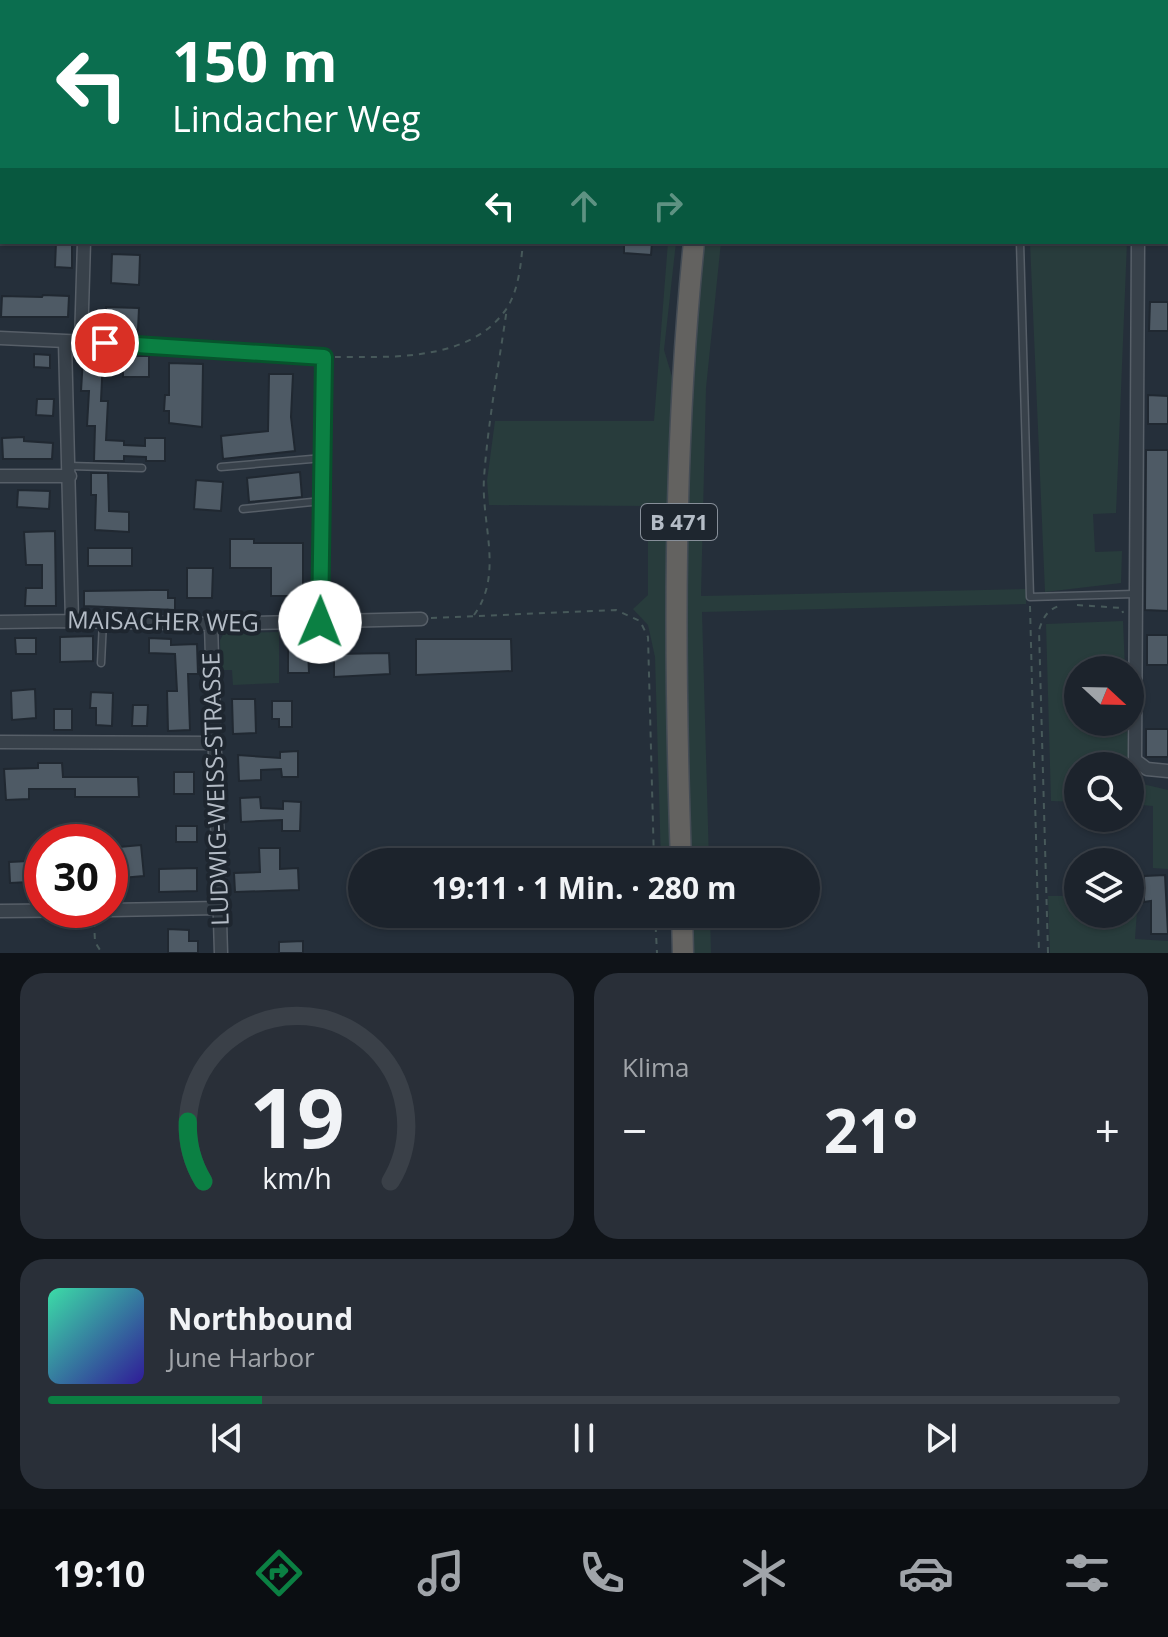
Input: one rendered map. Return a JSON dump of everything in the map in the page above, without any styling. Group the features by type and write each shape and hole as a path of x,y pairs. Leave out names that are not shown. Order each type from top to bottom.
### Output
{"highway":[{"name":"B 471","path":"681,848 676,681 680,471 694,244"},
{"path":"682,928 683,953"}],"street":[{"path":"81,343 84,244"},
{"path":"1138,244 1135,760 1147,769 1168,771"},
{"path":"0,338 324,357 320,622"},
{"path":"65,342 72,621"},
{"path":"0,476 70,471"},
{"name":"MAISACHER WEG","path":"0,622 211,624 421,619"},
{"name":"LUDWIG-WEISS-STRASSE","path":"211,624 221,953"},
{"path":"0,742 214,743"},
{"path":"128,910 219,908"},
{"path":"0,911 24,911"}],"lane":[{"path":"1020,244 1030,597 1134,594"},
{"path":"221,467 323,458"},
{"path":"70,471 142,468"},
{"path":"243,509 322,501"},
{"path":"101,663 103,621"}],"path":[{"path":"473,616 483,603 488,581 490,541 484,481 507,308 521,265 523,244"},
{"path":"324,357 399,357 439,350 468,340 490,326 507,308"},
{"path":"1030,597 1039,953"},
{"path":"1048,953 1039,630 1042,619 1060,605"},
{"path":"1074,605 1115,606 1122,608 1124,615"},
{"path":"421,619 616,610 640,621 648,637 654,848"},
{"path":"95,928 95,942 100,950"},
{"path":"656,928 657,953"}],"green space":[{"path":"668,244 676,244 664,350 673,380 666,681 671,848 661,848 655,657 648,625 633,609 648,595 648,506 489,505 487,481 495,421 654,421"},
{"path":"700,244 721,244 706,388 701,596 1026,589 1026,604 702,612 709,848 687,848 686,552"},
{"path":"1030,244 1127,244 1116,513 1093,514 1095,552 1122,551 1121,583 1045,592"},
{"path":"1123,621 1124,656 1064,656 1064,736 1128,736 1128,752 1064,752 1064,801 1051,801 1046,624"},
{"path":"279,632 279,683 233,685 232,670 221,670 220,640 224,633"},
{"path":"1144,784 1168,790 1168,869 1153,868 1153,806 1144,805"},
{"path":"1048,896 1064,896 1064,928 1136,928 1135,939 1168,941 1168,953 1050,953"},
{"path":"688,928 710,928 711,953 689,953"}],"building":[{"path":"56,244 72,244 72,268 55,267"},
{"path":"624,244 652,244 651,255 624,253"},
{"path":"112,254 140,255 139,285 111,283"},
{"path":"2,296 69,296 68,317 1,317"},
{"path":"1150,302 1168,302 1168,331 1149,331"},
{"path":"106,307 139,308 138,330 105,328"},
{"path":"34,354 50,355 50,368 34,367"},
{"path":"123,356 149,356 149,377 123,377"},
{"path":"83,358 103,358 101,401 108,401 106,440 145,446 145,438 165,438 165,461 124,456 124,461 94,461 95,426 87,426 89,391 81,391"},
{"path":"169,363 203,364 202,427 169,423 169,411 164,411 165,395 169,395"},
{"path":"269,374 293,374 291,417 295,451 223,459 221,436 268,431"},
{"path":"1148,395 1168,396 1168,424 1148,424"},
{"path":"37,399 54,399 53,416 36,415"},
{"path":"24,437 24,441 53,443 52,459 3,459 2,438"},
{"path":"1146,450 1168,450 1168,611 1145,610"},
{"path":"300,472 302,497 249,502 247,478"},
{"path":"91,473 108,473 109,511 129,512 129,532 95,530 96,495 91,495"},
{"path":"196,480 223,482 221,511 194,509"},
{"path":"18,490 50,491 49,509 17,507"},
{"path":"55,531 56,606 25,606 26,588 42,588 42,565 26,565 24,532"},
{"path":"230,539 254,539 254,543 303,543 303,596 271,596 271,568 230,568"},
{"path":"88,548 132,548 132,566 88,566"},
{"path":"187,568 213,568 212,598 187,598"},
{"path":"168,590 168,598 175,598 175,610 84,606 84,591"},
{"path":"1147,635 1168,635 1168,665 1147,665"},
{"path":"93,636 93,661 60,662 60,637"},
{"path":"15,638 36,638 36,654 16,654"},
{"path":"149,638 171,639 171,645 197,644 198,674 188,674 190,730 168,731 167,691 177,691 175,654 149,653"},
{"path":"416,639 511,639 512,671 416,675"},
{"path":"308,647 309,673 288,673 288,648"},
{"path":"389,653 390,674 334,677 334,654"},
{"path":"35,689 36,718 12,720 11,691"},
{"path":"91,692 113,693 112,726 96,725 96,708 90,708"},
{"path":"232,699 255,699 256,733 233,734"},
{"path":"272,701 292,701 292,727 279,727 279,719 272,719"},
{"path":"133,705 148,705 147,726 132,726"},
{"path":"54,709 72,709 72,730 54,730"},
{"path":"1146,729 1168,729 1168,757 1146,757"},
{"path":"298,751 298,777 282,777 281,769 261,770 261,780 239,781 238,755 280,758 280,752"},
{"path":"38,763 62,763 63,777 138,777 139,797 75,797 75,789 29,789 29,799 6,800 4,769 38,768"},
{"path":"174,772 194,772 194,794 174,794"},
{"path":"260,797 261,808 283,809 283,801 301,802 300,831 282,831 282,820 241,822 240,798"},
{"path":"176,826 197,826 197,842 176,842"},
{"path":"141,845 144,876 128,877 128,846"},
{"path":"259,848 280,848 280,869 298,868 299,890 235,892 234,873 260,872"},
{"path":"24,861 24,882 10,883 9,862"},
{"path":"197,868 197,891 159,892 159,869"},
{"path":"1165,875 1168,934 1151,934 1151,901 1144,902 1144,876"},
{"path":"168,929 189,930 189,941 198,941 198,953 168,953"},
{"path":"303,941 303,953 279,953 279,942"}],"route":[{"path":"105,343 324,357 320,622"}]}
